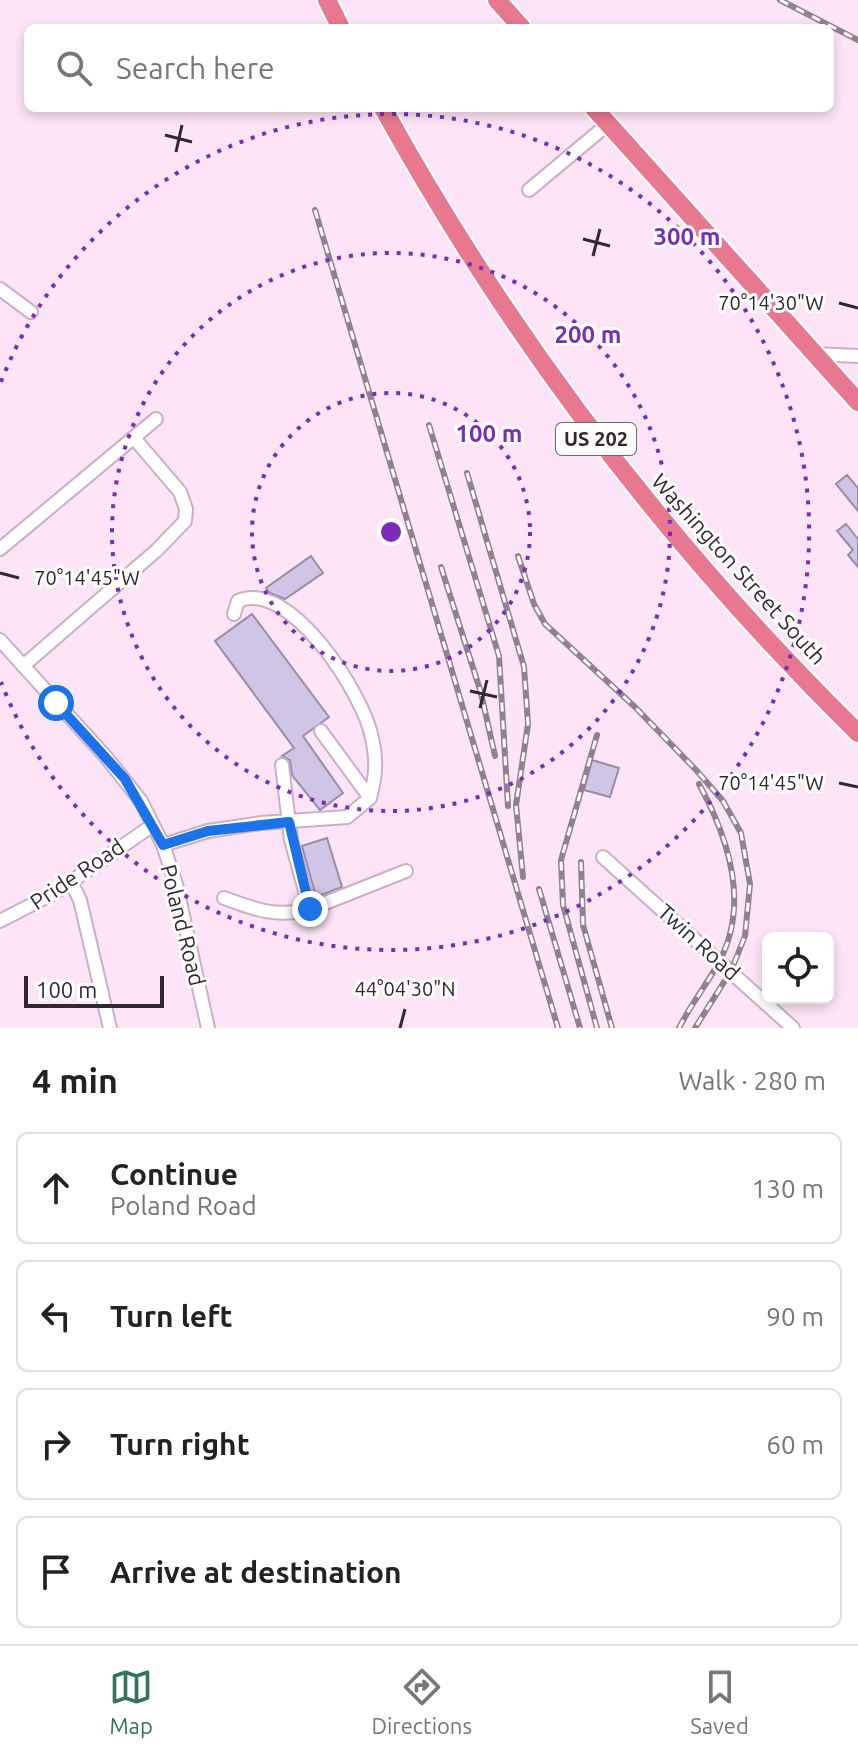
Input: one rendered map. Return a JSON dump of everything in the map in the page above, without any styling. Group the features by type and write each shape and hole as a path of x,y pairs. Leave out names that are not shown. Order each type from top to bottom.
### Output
{"highway":[{"path":"327,0 339,24"},
{"path":"497,0 518,24"},
{"name":"Washington Street South","path":"385,112 479,271 600,445 694,560 858,733"},
{"path":"598,112 858,402"}],"street":[{"path":"529,190 608,124"},
{"path":"0,289 31,312"},
{"path":"815,354 858,356"},
{"path":"0,549 156,419"},
{"path":"23,666 167,541 185,521 186,509 180,492 134,438"},
{"path":"163,845 208,831 347,817 370,798 377,771 372,734 344,672 294,616 272,600 249,596 238,601 234,614"},
{"name":"Poland Road","path":"0,640 125,779 153,825 163,845 185,919 208,1028"},
{"path":"321,731 370,798"},
{"path":"282,765 289,822 310,909"},
{"name":"Pride Road","path":"0,921 71,882 153,825"},
{"name":"Twin Road","path":"603,857 793,1028"},
{"path":"224,898 266,913 287,916 406,871"},
{"path":"71,882 80,900 110,1028"}],"building":[{"path":"847,475 858,488 858,511 836,484"},
{"path":"846,524 858,539 858,567 848,555 853,550 837,531"},
{"path":"311,556 323,573 285,599 270,593 266,588"},
{"path":"252,614 329,717 303,736 343,793 320,810 292,775 290,760 282,756 294,748 215,641"},
{"path":"592,760 619,768 610,797 584,790"},
{"path":"327,838 342,887 316,897 302,846"}],"railway":[{"path":"780,0 827,24"},
{"path":"834,28 858,40"},
{"path":"315,210 558,1028"},
{"path":"429,425 499,656 508,806"},
{"path":"467,473 524,667 528,724 516,805 523,877"},
{"path":"518,556 534,604 545,624 635,707 697,771 723,801 741,833 750,884 745,936 731,971 695,1028"},
{"path":"441,567 481,693 495,756"},
{"path":"597,735 561,860 563,905 597,1028"},
{"path":"679,1028 720,960 729,938 733,915 732,870 719,826 699,784"},
{"path":"581,862 583,925 612,1028"},
{"path":"539,889 580,1028"}],"route":[{"path":"56,703 125,779 141,801 163,845 208,831 289,822 310,909"}]}
